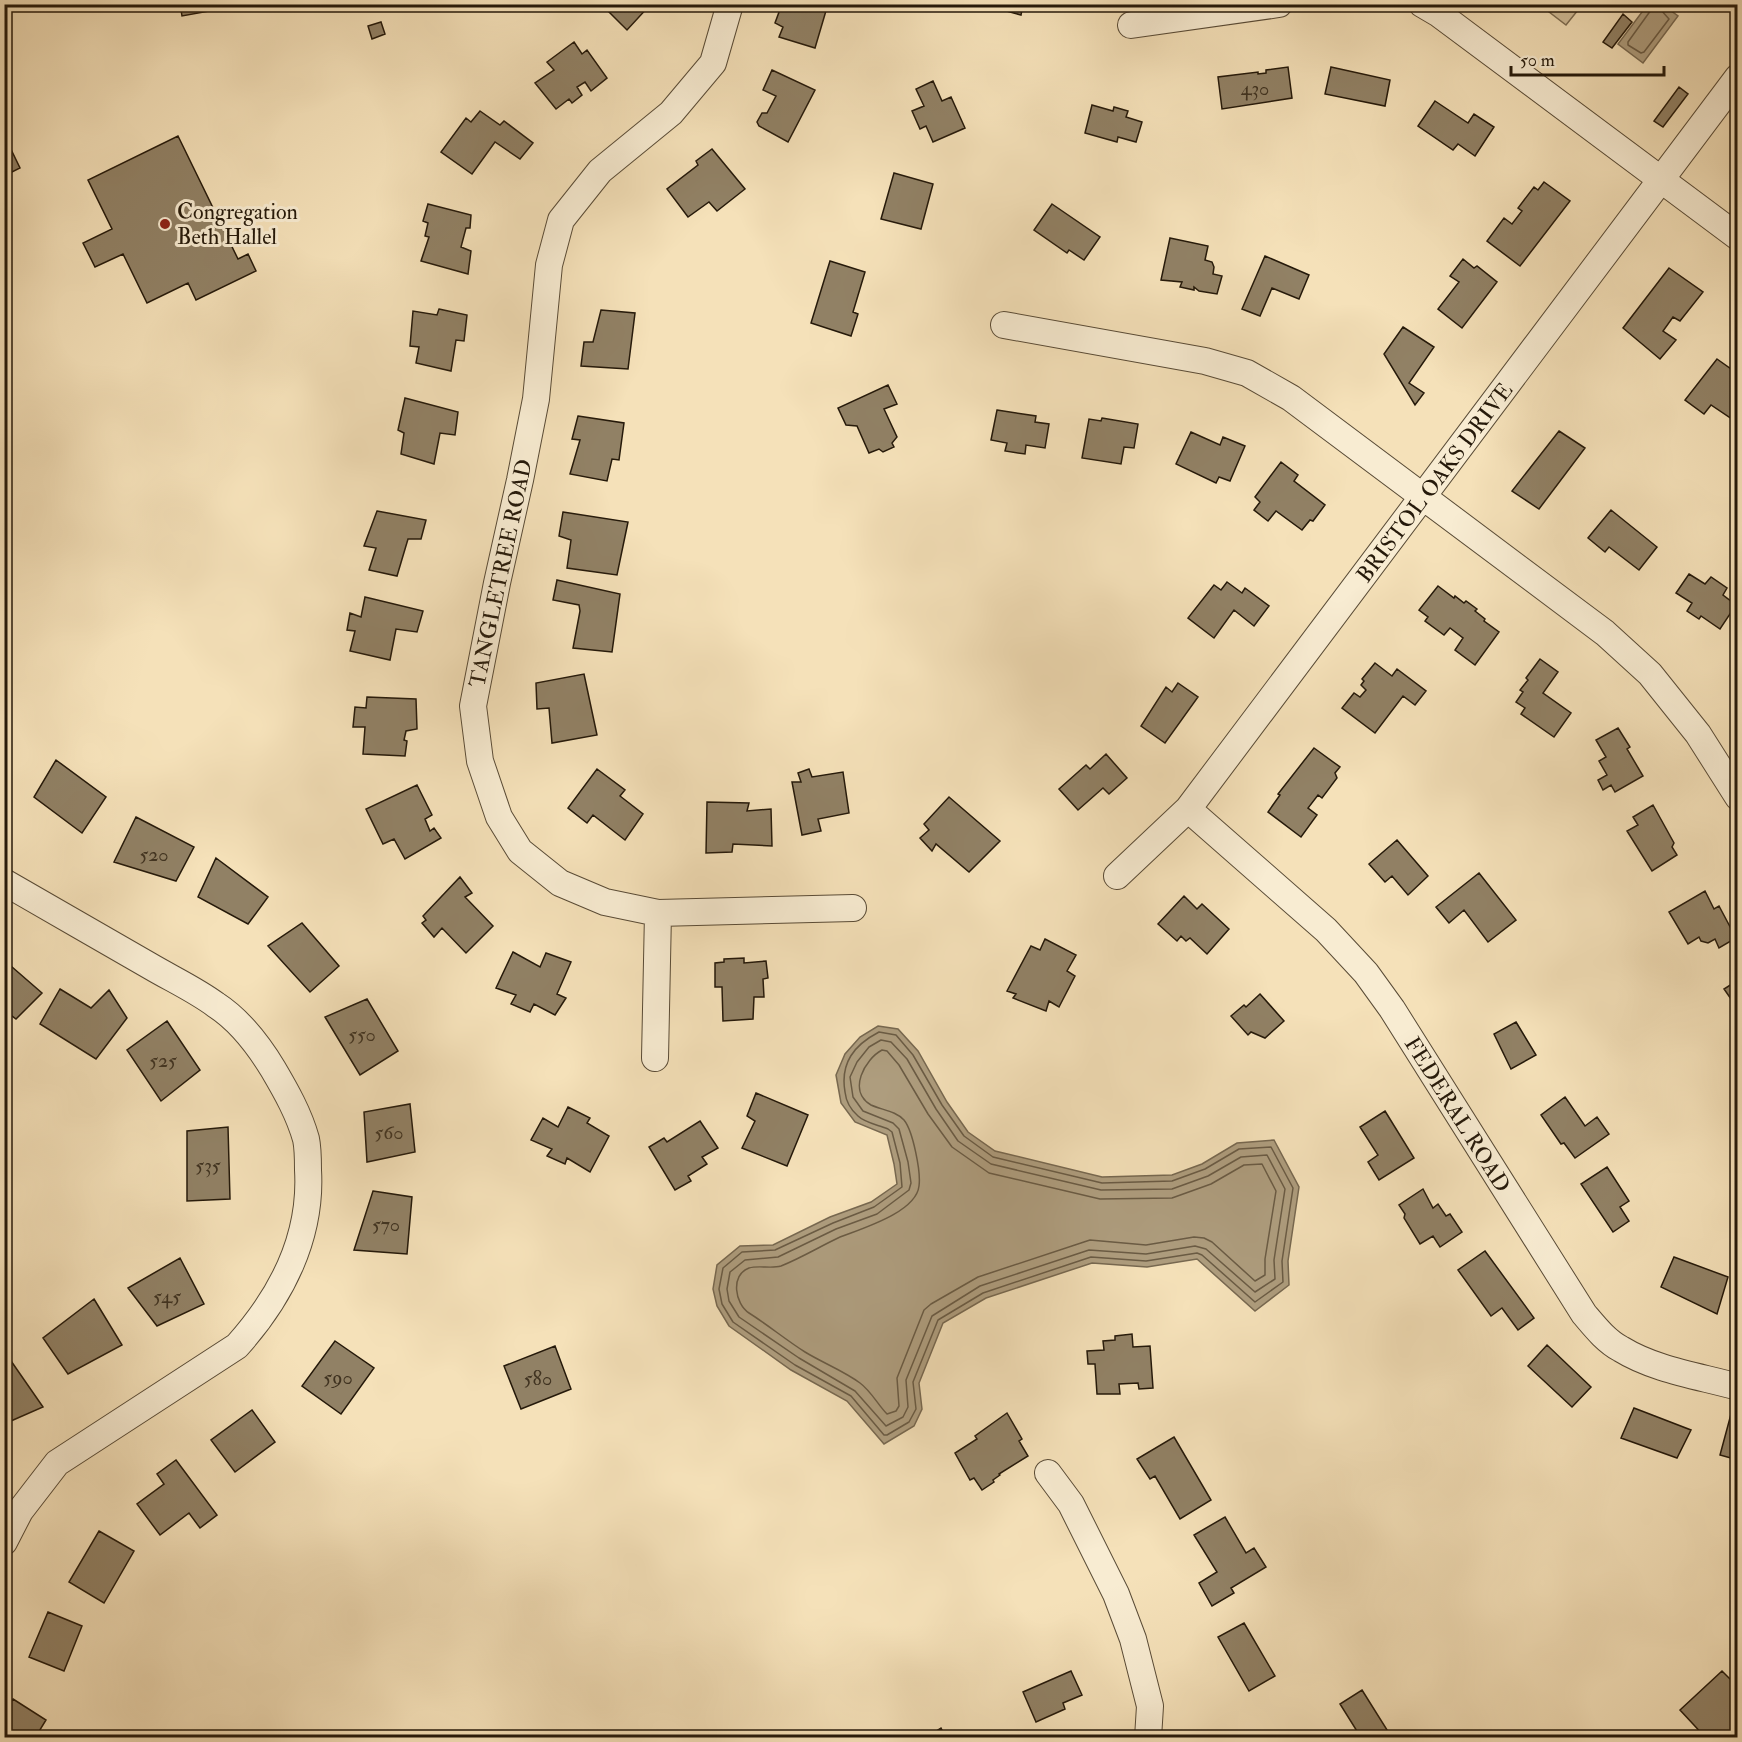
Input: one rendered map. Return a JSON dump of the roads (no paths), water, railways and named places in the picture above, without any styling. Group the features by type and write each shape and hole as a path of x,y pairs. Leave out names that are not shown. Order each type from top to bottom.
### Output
{"street":[{"name":"TANGLETREE ROAD","path":"730,4 713,63 671,113 600,171 561,220 549,265 536,399 496,583 473,706 480,761 500,817 520,851 560,883 605,902 658,913 853,908"},
{"path":"1131,25 1279,4"},
{"path":"1422,4 1737,237"},
{"name":"BRISTOL OAKS DRIVE","path":"1117,876 1188,809 1737,77"},
{"path":"1004,325 1205,361 1247,373 1291,398 1605,633 1650,674 1698,734 1737,797"},
{"name":"FEDERAL ROAD","path":"1188,809 1326,930 1366,973 1392,1010 1584,1314 1599,1332 1621,1349 1654,1364 1737,1387"},
{"path":"4,882 217,1005 247,1034 272,1067 296,1112 306,1141 309,1181 306,1212 289,1271 275,1298 258,1323 237,1346 57,1463 20,1511 4,1542"},
{"path":"655,1058 658,913"},
{"path":"1048,1473 1071,1504 1116,1594 1132,1639 1150,1706 1148,1737"}],"water":[{"path":"1648,4 1663,5 1678,16 1643,63 1618,44"},
{"path":"878,1026 898,1029 918,1051 947,1102 968,1132 995,1151 1102,1177 1172,1175 1202,1164 1237,1143 1274,1140 1299,1187 1288,1261 1289,1285 1255,1311 1197,1259 1147,1267 1092,1263 986,1298 943,1323 919,1383 922,1409 914,1426 884,1444 847,1401 791,1370 729,1326 717,1306 713,1289 717,1265 740,1246 773,1245 830,1217 871,1202 897,1184 887,1135 855,1122 841,1103 836,1075 845,1054 860,1037"}],"place":[{"name":"Congregation Beth Hallel","path":"165,224"}]}
